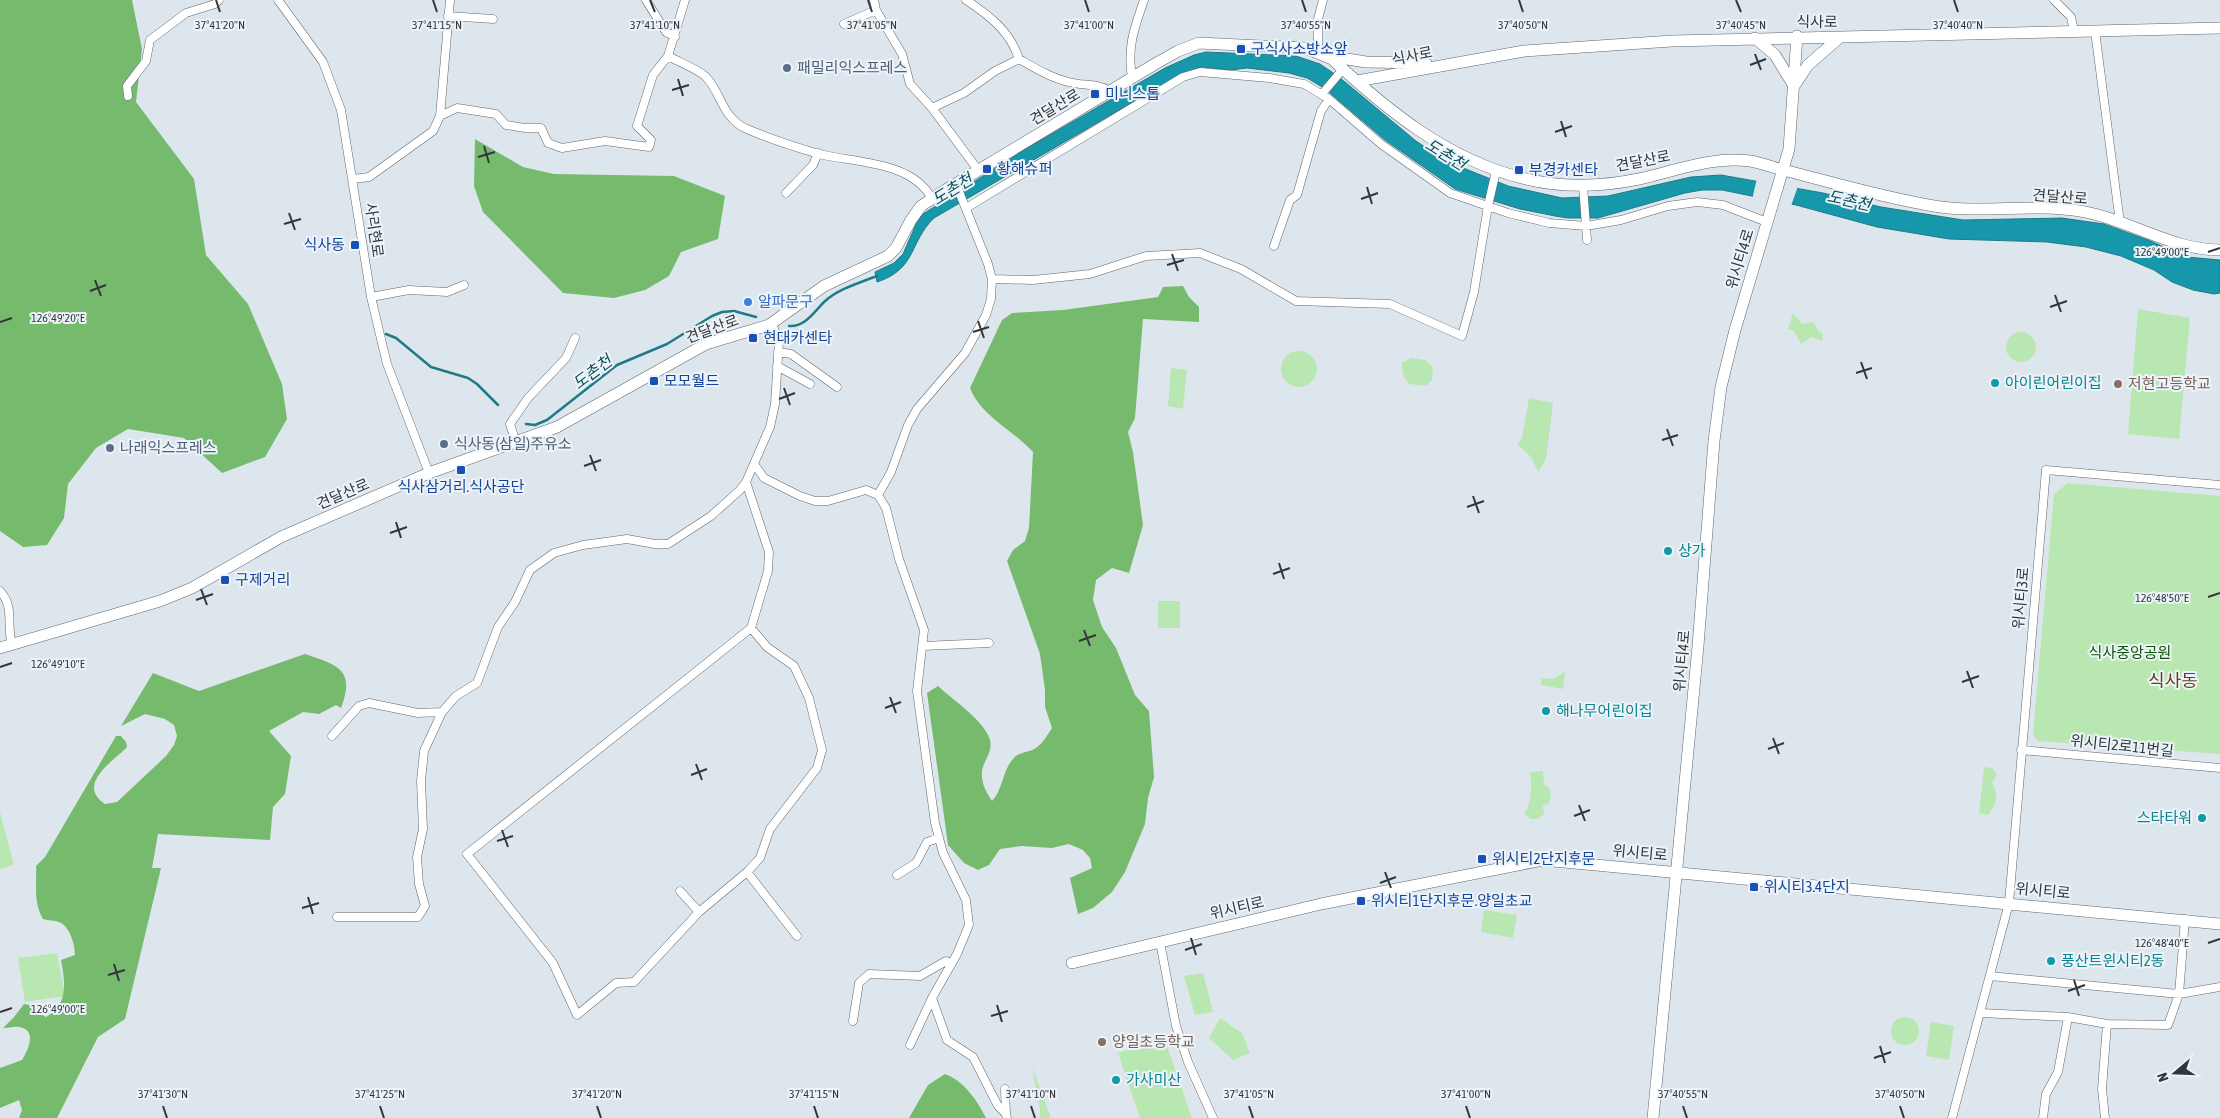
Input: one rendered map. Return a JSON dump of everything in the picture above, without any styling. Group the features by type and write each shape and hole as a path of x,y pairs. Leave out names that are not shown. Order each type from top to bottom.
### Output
{"street":[{"path":"128,96 127,86 146,61 150,40 186,13 215,4 219,0"},
{"name":"사리현로","path":"278,0 323,62 341,110 371,297 387,364 429,473"},
{"path":"353,179 369,177 434,131 440,116 450,0"},
{"path":"646,0 666,32 675,37"},
{"path":"440,116 458,108 496,114 506,125 541,128 548,143 562,148 605,141 649,147 651,140 637,126 653,75 668,56 685,0"},
{"path":"874,0 876,10 902,54 910,84 932,108 978,170"},
{"path":"966,0 989,15 1014,44 1019,59 1046,74 1069,83 1102,86 1110,91"},
{"path":"1132,78 1130,58 1131,36 1144,0"},
{"path":"1323,0 1318,19 1322,54 1366,62 1424,62 1435,66"},
{"path":"2054,0 2071,17 2074,31"},
{"path":"844,24 876,10"},
{"path":"448,16 493,20"},
{"name":"식사로","path":"1357,81 1524,51 1672,41 1797,36 1839,38 2220,28"},
{"path":"2095,31 2120,222"},
{"path":"1781,175 1790,149 1797,36"},
{"path":"1755,38 1774,55 1794,86"},
{"path":"1794,86 1808,65 1839,38"},
{"name":"견달산로","path":"0,648 160,601 184,591 281,537 429,473 557,427 706,344 772,324 816,291 888,256 896,248 921,206 1178,51 1199,43 1305,48 1322,54 1430,140 1496,174 1560,186 1583,188 1636,179 1705,163 1750,161 1781,175 1933,206 1966,210 2064,209 2080,211 2120,222 2191,247 2220,250"},
{"path":"668,56 705,76 729,115 744,128 818,153 898,170 920,183 927,189 932,199"},
{"path":"932,108 964,93 995,71 1019,59"},
{"path":"1323,93 1342,70"},
{"path":"964,206 1183,77 1200,72 1269,78 1304,84 1323,93 1381,144 1450,193 1549,223 1586,224 1621,220 1668,206 1697,202 1768,217"},
{"path":"1274,246 1290,200 1297,195 1322,111 1329,99"},
{"path":"786,193 813,165 818,153"},
{"path":"992,279 1033,280 1090,274 1146,256 1200,253 1241,269 1296,301 1390,304 1462,336 1474,292 1488,204 1496,174"},
{"name":"위시티4로","path":"1653,1118 1675,872 1697,663 1720,387 1781,175"},
{"path":"878,495 891,472 908,425 917,409 965,353 986,315 990,300 992,279 988,264 956,186"},
{"path":"1583,188 1587,240"},
{"path":"371,297 410,290 448,292 464,285"},
{"path":"337,917 418,917 425,906 419,884 417,857 423,829 421,781 424,751 442,712 456,696 477,683 498,627 515,602 530,570 554,553 583,545 627,539 655,544 668,544 711,516 740,490 746,482 748,472 754,464 770,427 775,404 779,341 772,324"},
{"path":"516,443 510,424 528,398 566,358 575,338"},
{"path":"778,352 791,354 837,387"},
{"path":"777,366 810,384"},
{"path":"754,464 764,478 800,496 815,501 828,501 866,490 878,495 886,508 899,559 924,630 917,691 935,823 943,854 966,900 969,926 910,1045"},
{"name":"위시티3로","path":"1952,1118 2009,903 2046,470 2220,485"},
{"path":"746,482 769,552 768,571 750,628 467,854 553,963 577,1015 616,983 634,982 699,912 747,872 760,858 770,829 817,768 822,750 809,698 794,666 767,647 750,628"},
{"path":"0,591 9,604 8,634 12,645"},
{"path":"923,646 989,643"},
{"path":"332,736 359,706 369,703 418,713 442,712"},
{"name":"위시티2로11번길","path":"2021,750 2220,768"},
{"path":"897,874 916,863 927,842 938,838"},
{"name":"위시티로","path":"1072,963 1321,904 1543,860 2184,919 2220,924"},
{"path":"747,872 797,936"},
{"path":"680,891 699,912"},
{"path":"1981,1013 2068,1017 2107,1024 2168,1025 2180,994 2184,919"},
{"path":"1160,942 1176,1026 1188,1062 1213,1118"},
{"path":"853,1021 858,983 869,974 920,976 946,961 952,962"},
{"path":"1990,976 2180,994 2220,987"},
{"path":"932,998 947,1040 974,1057 998,1106 1006,1116"},
{"path":"2043,1118 2046,1094 2058,1072 2068,1017"},
{"path":"2105,1118 2102,1089 2107,1024"},
{"path":"1005,1089 1006,1116"}],"green space":[{"path":"0,0 132,0 142,49 136,102 194,179 206,255 248,304 282,384 287,419 265,457 222,473 184,438 128,429 96,448 68,484 64,518 47,545 23,547 0,531"},
{"path":"475,139 523,167 554,174 674,176 725,196 718,239 681,252 669,276 645,290 614,298 563,293 483,212 474,186"},
{"path":"1183,286 1189,297 1199,307 1199,322 1143,319 1135,418 1128,432 1133,452 1143,525 1129,573 1112,568 1096,580 1093,600 1102,627 1116,648 1135,695 1149,711 1154,777 1148,798 1145,824 1125,872 1112,892 1093,908 1078,914 1070,878 1092,868 1090,858 1083,850 1069,844 1052,848 1022,846 1000,849 989,865 978,870 964,863 948,845 927,693 938,686 972,715 988,735 991,746 983,767 982,780 992,801 996,797 1009,764 1015,756 1034,749 1052,728 1045,707 1045,690 1040,654 1007,561 1013,550 1025,541 1029,528 1033,452 989,415 975,398 970,388 1002,320 1012,313 1063,310 1158,297 1163,287"},
{"path":"2138,309 2190,318 2179,439 2128,434"},
{"path":"1793,313 1802,324 1813,322 1819,331 1823,333 1822,341 1811,337 1801,344 1794,331 1788,329"},
{"path":"2021,332 2027,333 2035,341 2035,353 2027,361 2021,362 2015,361 2007,353 2006,347 2007,341 2015,333"},
{"path":"1299,351 1312,356 1317,369 1312,382 1299,387 1286,382 1281,369 1286,356"},
{"path":"1411,358 1425,360 1433,367 1432,380 1426,386 1409,384 1404,377 1401,363"},
{"path":"1171,368 1187,370 1183,409 1168,406"},
{"path":"1529,398 1553,403 1546,459 1538,472 1531,457 1517,444 1522,438"},
{"name":"식사중앙공원","path":"2068,483 2220,496 2220,754 2037,741 2033,733 2054,494"},
{"path":"1158,601 1180,601 1180,628 1158,628"},
{"path":"305,654 341,670 345,677 345,695 341,708 336,705 319,714 303,712 269,731 291,756 285,794 273,807 270,840 158,834 152,868 161,868 125,1019 98,1037 57,1118 19,1118 22,1110 19,1100 0,1108 0,1068 22,1060 30,1041 30,1036 25,1029 17,1027 3,1028 24,1004 30,1005 46,1017 59,1006 64,992 61,960 75,955 73,941 66,927 57,921 43,919 40,913 36,893 36,866 45,857 116,736 121,736 126,742 127,747 100,773 94,788 97,796 105,804 117,802 166,756 174,745 177,736 174,725 165,719 145,714 121,726 153,673 199,691"},
{"path":"1565,672 1563,689 1541,685 1541,678 1553,679"},
{"path":"1984,767 1992,768 1997,774 1992,783 1996,791 1996,799 1988,815 1979,813"},
{"path":"1543,771 1544,784 1550,789 1551,797 1548,804 1543,805 1544,814 1537,819 1531,819 1524,814 1531,794 1530,772"},
{"path":"0,812 14,865 0,869"},
{"path":"1484,910 1517,915 1513,938 1481,932"},
{"path":"57,953 65,996 25,1002 18,958"},
{"path":"1203,973 1213,1012 1195,1015 1184,976"},
{"path":"1905,1017 1915,1021 1919,1031 1915,1041 1905,1045 1895,1041 1891,1031 1895,1021"},
{"path":"1220,1018 1242,1033 1250,1053 1233,1060 1209,1038"},
{"path":"1931,1022 1954,1026 1949,1060 1926,1056"},
{"path":"1164,1037 1192,1118 1140,1118 1118,1053"},
{"path":"1032,1067 1051,1118 1040,1118"},
{"path":"945,1074 964,1086 986,1118 909,1118 928,1085"}],"water":[{"path":"1206,52 1296,56 1320,64 1339,77 1416,141 1446,161 1508,186 1562,198 1608,196 1691,177 1721,175 1823,193 1881,207 1963,220 2062,218 2104,224 2187,257 2220,260 2220,293 2214,294 2193,290 2172,282 2154,270 2121,256 2086,247 2047,242 1949,239 1877,227 1796,205 1722,190 1702,190 1685,193 1598,218 1568,218 1520,209 1455,189 1385,140 1324,88 1307,78 1289,73 1247,68 1231,70 1202,67 1181,74 934,218 926,227 906,262 899,270 890,277 877,282 875,272 894,263 903,254 917,222 923,214 1024,150 1165,68 1194,55"}],"pier":[{"path":"1757,178 1798,186 1791,206 1752,200"}],"waterway":[{"name":"도촌천","path":"789,326 800,324 836,293 877,276"},
{"name":"도촌천","path":"526,424 535,425 547,420 617,365 667,344 712,316 722,312 734,311 756,317"},
{"name":"도촌천","path":"386,334 396,338 431,367 468,378 477,384 498,405"}],"place":[{"name":"구식사소방소앞","path":"1241,49"},
{"name":"패밀리익스프레스","path":"787,68"},
{"name":"미니스톱","path":"1095,94"},
{"name":"황해슈퍼","path":"987,169"},
{"name":"부경카센타","path":"1519,170"},
{"name":"식사동","path":"355,245"},
{"name":"알파문구","path":"748,302"},
{"name":"현대카센타","path":"753,338"},
{"name":"모모월드","path":"654,381"},
{"name":"아이린어린이집","path":"1995,383"},
{"name":"저현고등학교","path":"2118,384"},
{"name":"식사동(삼일)주유소","path":"444,444"},
{"name":"나래익스프레스","path":"110,448"},
{"name":"식사삼거리.식사공단","path":"461,470"},
{"name":"상가","path":"1668,551"},
{"name":"구제거리","path":"225,580"},
{"name":"해나무어린이집","path":"1546,711"},
{"name":"스타타워","path":"2202,818"},
{"name":"위시티2단지후문","path":"1482,859"},
{"name":"위시티3.4단지","path":"1754,887"},
{"name":"위시티1단지후문.양일초교","path":"1361,901"},
{"name":"풍산트윈시티2동","path":"2051,961"},
{"name":"양일초등학교","path":"1102,1042"},
{"name":"가사미산","path":"1116,1080"}],"district":[{"name":"식사동","path":"2173,681"}]}
